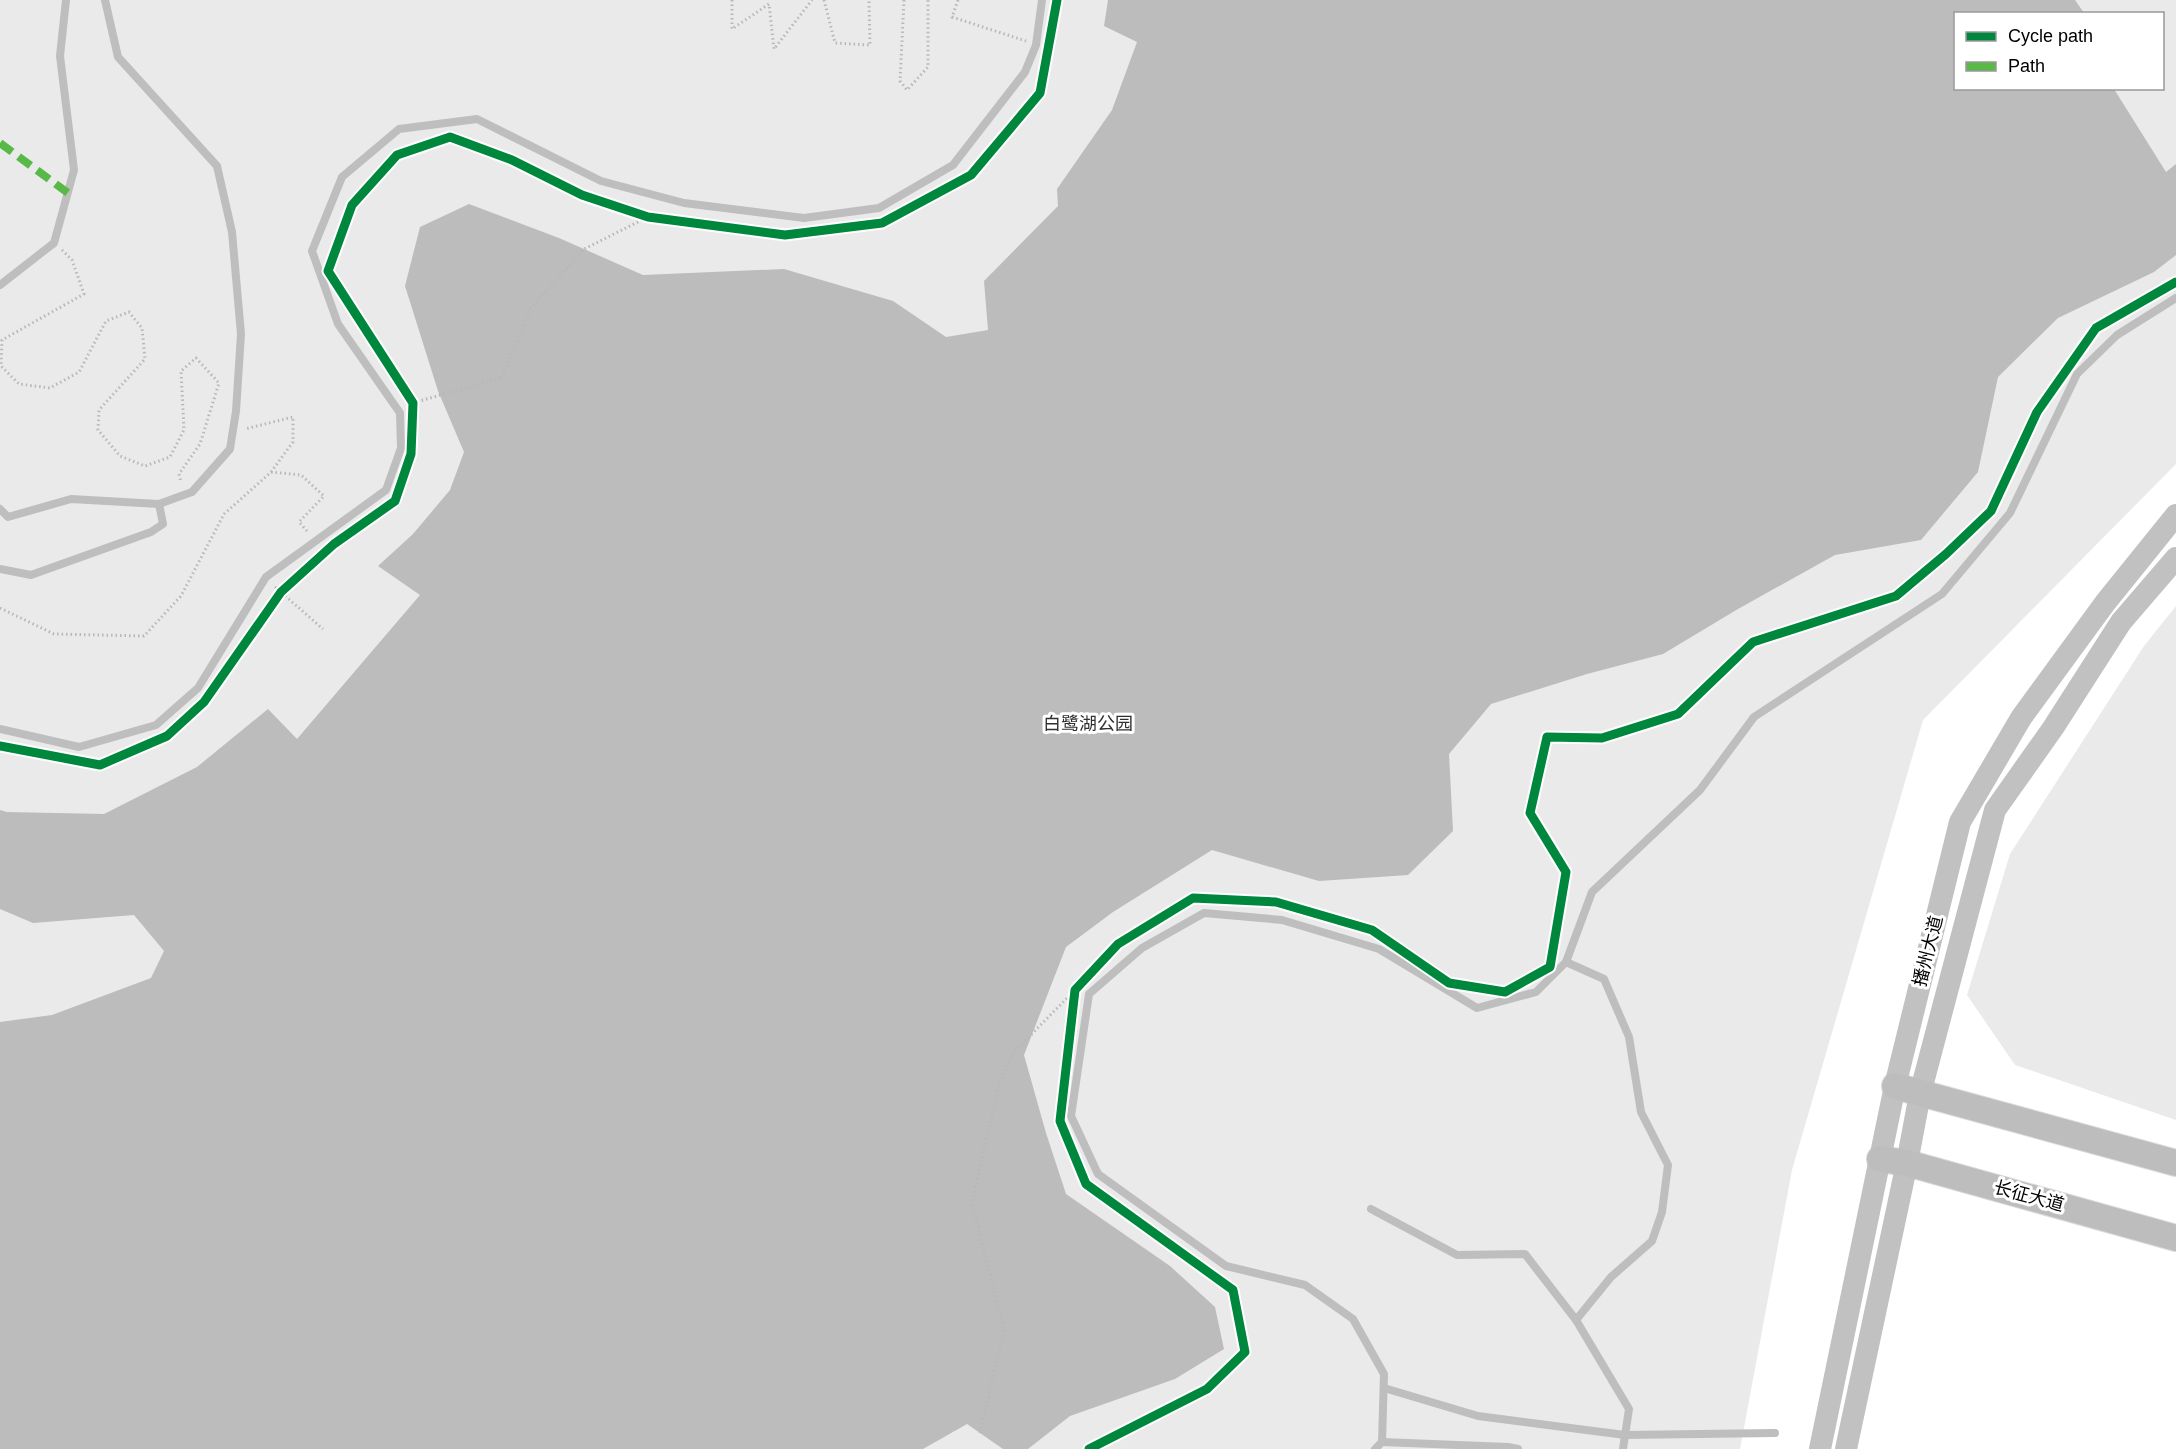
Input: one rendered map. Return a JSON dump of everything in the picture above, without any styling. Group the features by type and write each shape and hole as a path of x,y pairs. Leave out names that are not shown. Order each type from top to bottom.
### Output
{"main road":[{"name":"播州大道","path":"1820,1449 1895,1086 1960,822 2021,718 2105,603 2176,515"},
{"name":"播州大道","path":"1846,1449 1920,1094 1995,810 2053,728 2121,622 2176,558"},
{"path":"1895,1086 2176,1163"},
{"name":"长征大道","path":"1880,1159 1907,1163 2176,1238"}],"lane":[{"path":"0,285 54,243 74,170 60,56 66,0"},
{"path":"0,509 8,517 71,499 159,504 192,492 230,449 241,334 232,232 217,166 118,57 105,0"},
{"path":"0,729 79,747 156,724 198,688 266,577 386,490 401,448 400,413 338,324 312,251 342,177 399,129 477,118 601,181 684,203 804,218 879,208 953,165 1025,72 1036,45 1042,0"},
{"path":"1375,1449 1382,1442 1384,1374 1353,1319 1305,1285 1226,1266 1098,1174 1071,1116 1089,994 1142,948 1204,913 1282,920 1379,949 1477,1008 1536,992 1566,962 1592,892 1700,790 1754,717 1942,594 2010,513 2077,374 2117,335 2176,298"},
{"path":"0,569 31,575 151,532 163,524 159,504"},
{"path":"1566,962 1604,979 1629,1037 1641,1112 1668,1165 1662,1212 1652,1241 1611,1276 1576,1320"},
{"path":"1371,1209 1457,1255 1525,1254 1576,1320 1629,1409 1623,1449"},
{"path":"1384,1388 1478,1416 1625,1435 1775,1433"},
{"path":"1382,1442 1518,1449"}],"path":[{"path":"732,0 732,29 769,4 774,49 812,0"},
{"path":"824,0 835,43 870,45 869,0"},
{"path":"904,0 900,81 907,90 928,68 928,0"},
{"path":"958,0 952,17 1036,45"},
{"path":"637,214 659,219"},
{"path":"413,403 502,377 530,309 584,249 648,217"},
{"path":"54,243 72,260 84,294 2,340 1,366 20,384 50,388 79,372 106,321 129,312 142,328 145,358 99,410 98,430 120,456 146,466 170,457 184,430 181,371 196,358 219,382 201,444 179,474 183,496"},
{"path":"407,393 413,403 412,413"},
{"path":"0,608 54,634 144,636 181,596 224,514 271,472 293,442 293,417 233,432"},
{"path":"271,472 301,475 324,496 300,522 315,540"},
{"path":"266,577 323,629"},
{"path":"274,602 290,584"},
{"path":"980,1433 1004,1330 972,1202 999,1085 1013,1053 1082,982"},
{"path":"1072,1012 1075,990"}],"green space":[{"name":"白鹭湖公园","path":"0,0 2176,0 2176,464 1923,720 1792,1170 1740,1449 0,1449"},
{"path":"2176,606 2176,1120 2015,1065 1967,995 2010,854 2144,646"}],"shaded area":[{"name":"白鹭湖公园","path":"1108,0 2075,0 2083,12 1954,12 1954,90 2115,90 2166,172 2176,164 2176,255 2154,272 2058,318 1998,377 1978,472 1921,540 1835,555 1663,654 1587,674 1491,704 1449,754 1453,831 1408,875 1319,881 1212,850 1113,912 1066,947 1024,1055 1066,1194 1170,1266 1215,1307 1224,1349 1175,1379 1070,1416 1028,1449 1003,1449 967,1424 923,1449 0,1449 0,1022 52,1015 151,978 164,951 134,915 33,923 0,909 0,810 104,814 197,767 268,709 297,739 420,595 378,566 413,534 450,490 464,452 438,391 405,286 420,227 469,204 559,238 643,275 784,269 893,301 946,337 988,330 984,281 1058,206 1057,189 1112,110 1137,42 1104,26"}],"marked path":[{"path":"0,143 68,193"}],"cycle path":[{"path":"0,746 100,765 167,736 204,702 281,592 334,544 395,501 411,454 413,403 328,271 352,205 397,155 450,137 512,160 582,195 648,217 785,235 882,223 971,175 1040,93 1057,0"},
{"path":"1089,1449 1207,1389 1245,1352 1233,1290 1086,1184 1060,1121 1075,990 1118,944 1193,898 1276,902 1372,930 1449,983 1505,992 1550,967 1566,872 1530,813 1547,737 1602,738 1678,714 1753,642 1896,596 1946,554 1991,511 2037,412 2096,328 2176,282"}]}
